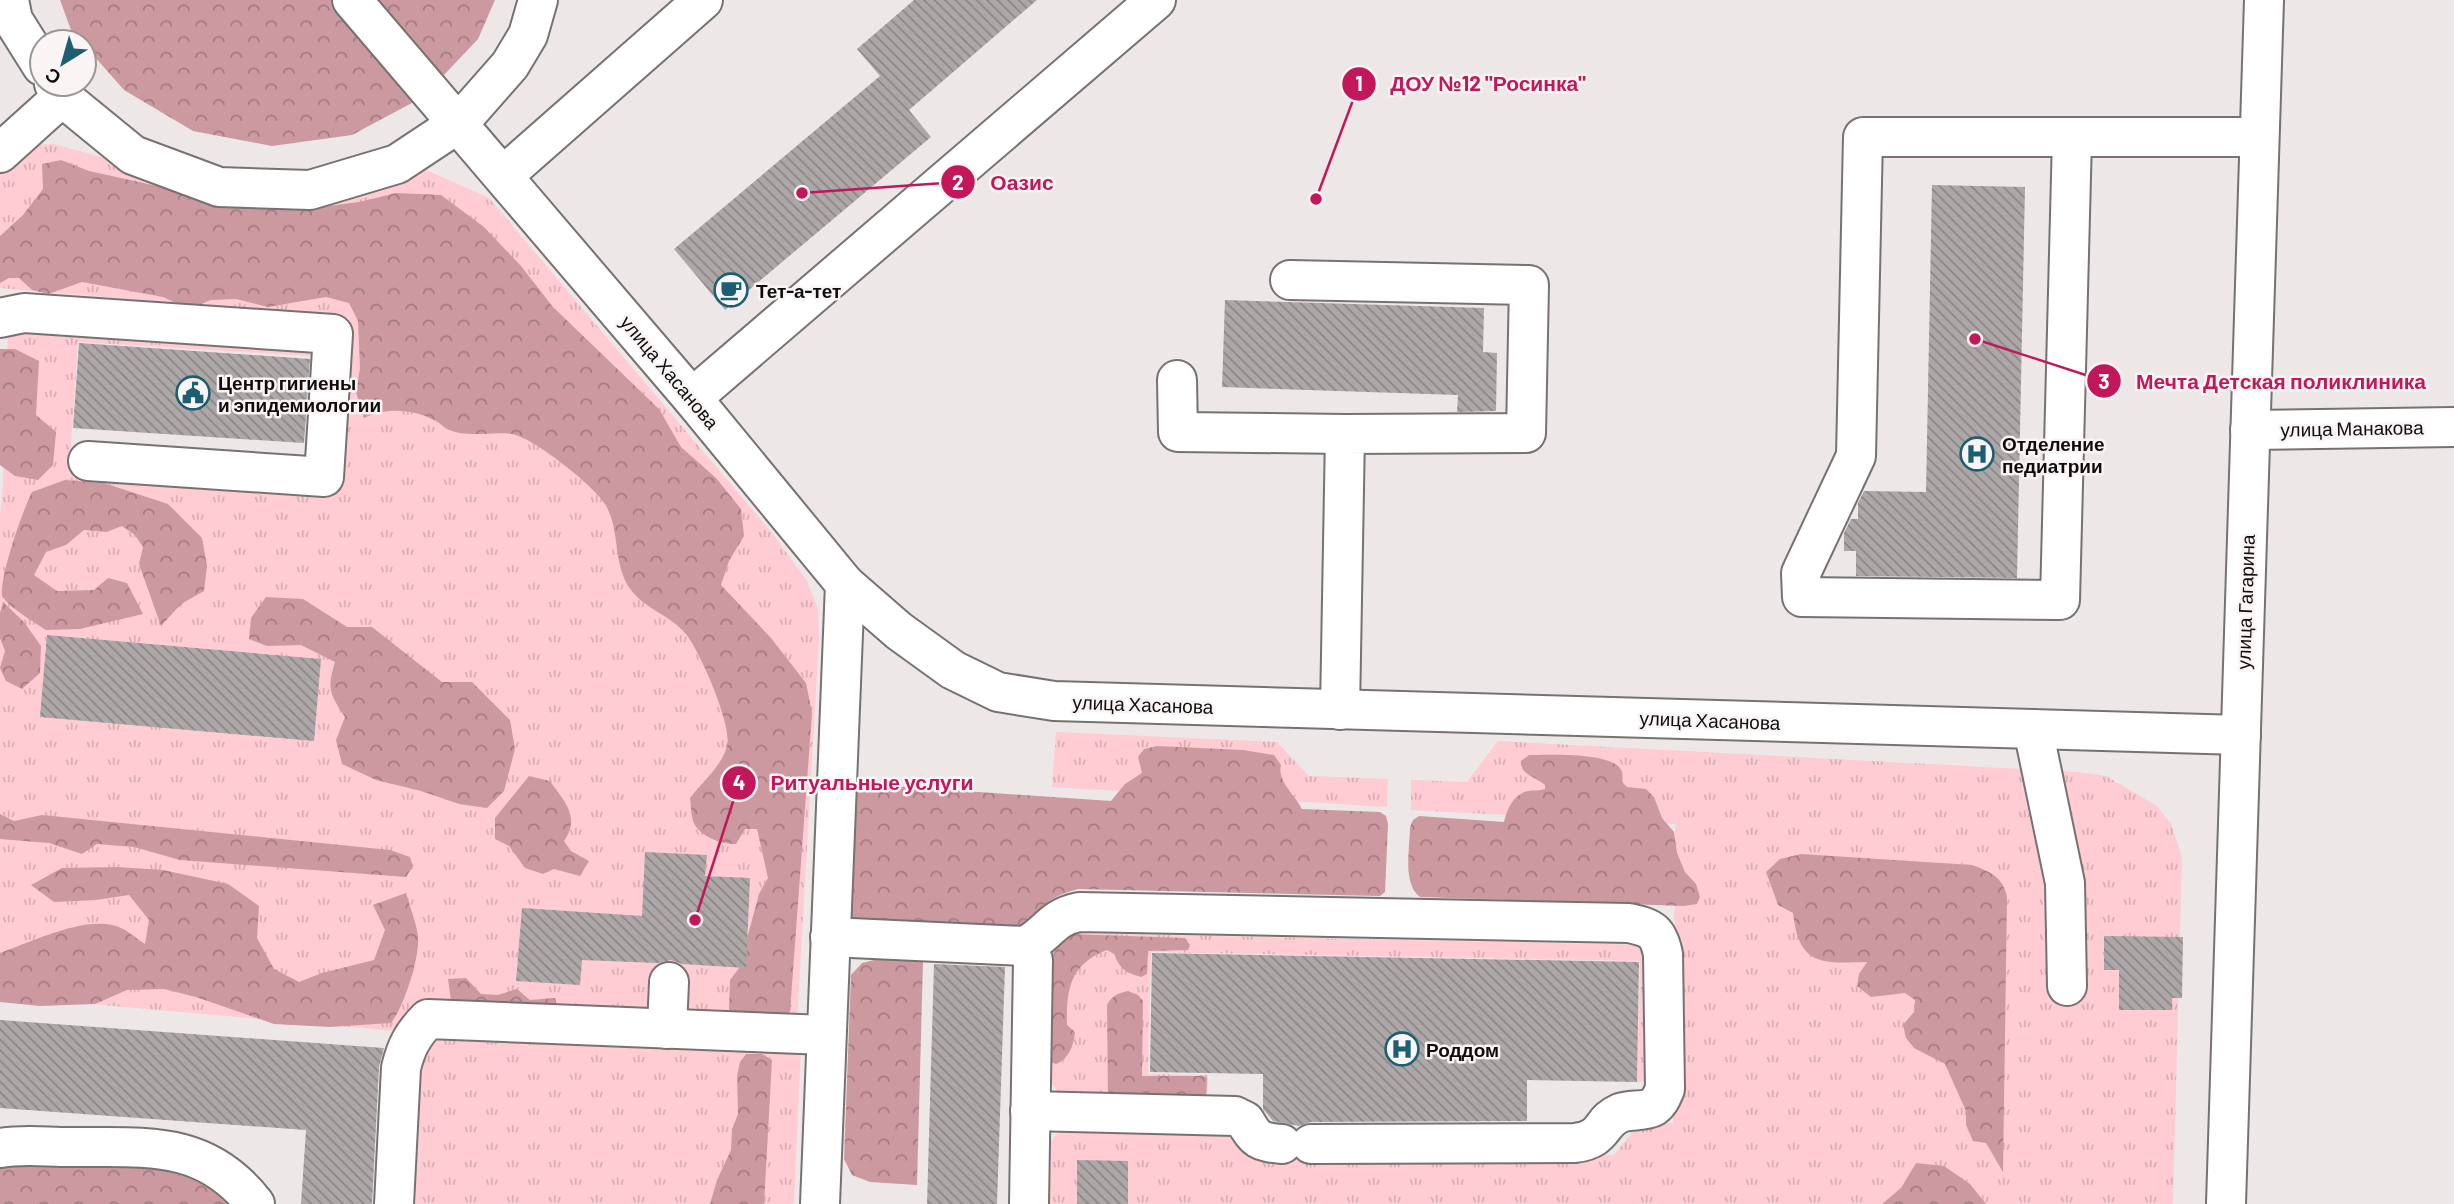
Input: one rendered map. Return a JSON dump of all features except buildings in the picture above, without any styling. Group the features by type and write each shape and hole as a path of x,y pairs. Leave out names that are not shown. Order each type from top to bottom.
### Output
{"street":[{"path":"9,0 13,20 28,44"},
{"name":"улица Хасанова","path":"352,0 504,175 845,584 934,657 982,686 998,692 1054,701 2241,735"},
{"path":"66,98 133,155 219,187 310,190 397,164 459,123 510,65 528,34 538,0"},
{"path":"504,175 704,0"},
{"path":"692,398 1156,0"},
{"name":"улица Гагарина","path":"2226,1204 2264,0"},
{"path":"0,153 51,98"},
{"path":"2072,138 2060,600 1802,597 1801,573 1856,456 1863,137 2259,137"},
{"path":"1177,380 1178,432 1526,433 1529,285 1290,280"},
{"path":"0,318 24,313 333,334 324,477 88,461"},
{"name":"улица Манакова","path":"2250,430 2454,427"},
{"path":"1340,710 1345,434"},
{"path":"820,1204 845,584"},
{"path":"2033,729 2065,883 2067,986"},
{"path":"830,937 1025,946 1040,938 1051,924 1063,915 1079,912 1629,923 1654,931 1664,954 1665,1089 1661,1099 1651,1109 1618,1114 1589,1141 1296,1144 1259,1140 1245,1121 1235,1116 1030,1111"},
{"path":"1025,946 1033,960 1030,1204"},
{"path":"667,1029 668,982"},
{"path":"394,1204 401,1068 406,1047 428,1019 826,1035"},
{"path":"0,1148 163,1148 200,1158 243,1189 254,1204"}],"green space":[{"path":"60,0 495,0 478,39 423,97 352,135 272,146 193,131 124,90 98,61 98,28 70,28"},
{"path":"54,144 144,169 362,187 426,170 489,198 772,533 807,581 818,609 819,638 797,1022 424,1000 396,1031 0,996 0,517 8,329 323,346 314,461 304,461 312,356 78,342 69,473 335,494 349,318 0,288 0,159 33,145"},
{"path":"61,160 89,171 198,195 305,209 359,202 396,193 441,195 484,227 521,266 553,307 659,409 681,447 716,478 741,509 744,536 729,561 721,585 771,638 806,683 812,713 790,1012 775,1017 739,1017 729,1010 730,980 739,968 759,894 768,878 757,829 745,829 736,844 730,844 705,835 693,821 690,798 724,753 727,746 725,722 714,688 685,633 636,596 625,580 613,525 605,504 576,475 522,437 512,434 457,432 427,417 409,412 382,412 364,418 356,392 360,368 358,321 349,303 326,297 268,307 236,299 211,300 199,305 178,304 163,297 82,282 48,294 32,290 19,278 9,278 0,283 0,236 23,215 43,189 42,164"},
{"path":"0,349 15,349 39,361 36,415 56,432 53,465 38,480 15,476 0,465"},
{"path":"65,480 104,483 168,504 202,538 207,566 204,591 181,604 161,626 139,564 143,547 135,535 122,526 107,532 84,530 66,545 46,552 34,575 57,591 94,590 108,578 127,583 143,614 80,629 46,630 16,610 2,596 2,586 23,514 32,492"},
{"path":"266,597 303,599 347,627 372,627 442,682 472,682 510,720 515,749 504,791 487,808 459,804 376,780 342,764 336,740 345,717 330,685 335,662 301,645 267,646 249,639 251,618"},
{"path":"3,602 24,622 41,646 40,673 22,689 6,681 0,668 5,651 0,638"},
{"path":"1056,732 1277,742 1309,776 1388,779 1387,807 1052,787"},
{"path":"1498,741 2078,772 2106,776 2157,806 2171,824 2182,857 2173,1204 1045,1204 1046,1148 1057,1134 1079,1126 1233,1128 1254,1155 1614,1155 1640,1123 1673,1123 1675,824 1411,810 1411,780 1467,782"},
{"path":"1157,746 1243,750 1274,755 1281,765 1281,777 1302,809 1380,812 1386,816 1388,824 1385,892 1380,896 1078,889 1045,904 1023,932 848,925 853,790 863,784 1111,801 1125,784 1142,773 1138,757 1144,749"},
{"path":"1529,755 1580,756 1607,760 1617,765 1627,787 1646,789 1654,797 1662,818 1674,832 1677,853 1685,872 1696,884 1700,897 1697,904 1684,906 1420,897 1414,891 1409,874 1410,827 1413,820 1419,816 1504,822 1509,807 1519,795 1545,789 1545,785 1521,766 1521,761"},
{"path":"529,776 550,781 565,802 571,824 564,841 571,851 589,861 580,876 554,869 543,874 525,868 509,846 495,839 495,818"},
{"path":"0,814 14,821 42,815 390,850 410,857 413,866 406,877 180,860 134,847 97,844 82,854 49,843 0,839"},
{"path":"1801,854 1972,865 1990,873 2003,885 2007,897 2003,1172 1986,1143 1973,1141 1966,1125 1966,1111 1945,1064 1914,1048 1906,1038 1903,1025 1914,1012 1915,1000 1905,993 1871,997 1857,986 1859,974 1867,962 1825,961 1815,958 1801,944 1793,913 1778,905 1766,872 1780,859"},
{"path":"62,868 163,870 228,884 259,906 257,938 274,969 299,982 322,973 374,960 385,930 373,905 406,893 417,931 418,945 410,981 396,1016 391,1023 330,1027 274,1024 164,989 127,990 95,1004 40,1006 0,1002 0,953 56,932 99,924 121,928 145,944 149,920 129,895 54,902 31,885"},
{"path":"1068,933 1650,945 1648,1079 1637,1083 1640,961 1151,952 1148,1074 1208,1075 1207,1108 1060,1096 1048,1077 1049,959 1055,945"},
{"path":"1069,934 1185,938 1190,945 1188,950 1148,951 1147,974 1141,977 1124,970 1114,954 1107,950 1085,963 1069,990 1067,1025 1075,1032 1073,1042 1067,1055 1056,1064 1051,1062 1051,963 1056,948"},
{"path":"878,959 923,961 917,1185 870,1182 852,1175 844,1159 851,975 862,963"},
{"path":"466,978 481,994 498,995 517,989 530,1000 555,998 560,1016 452,1008 448,979"},
{"path":"1128,991 1138,995 1143,1001 1142,1076 1203,1076 1207,1078 1206,1104 1108,1097 1107,1005 1116,995"},
{"path":"442,1032 801,1047 794,1204 406,1204 419,1057"},
{"path":"746,1054 762,1054 772,1060 764,1204 710,1204 717,1180 731,1150 732,1129 738,1114 737,1076 740,1062"},
{"path":"5,1159 188,1168 235,1204 0,1204 0,1163"},
{"path":"1916,1163 1944,1166 1970,1184 1986,1204 1882,1204 1901,1188"}],"place":[{"name":"Оазис","path":"802,193"},
{"name":"ДОУ №12 \"Росинка\"","path":"1316,199"},
{"name":"Тет-а-тет","path":"731,290"},
{"name":"Мечта Детская поликлиника","path":"1975,339"},
{"name":"Центр гигиены и эпидемиологии","path":"193,393"},
{"name":"Отделение педиатрии","path":"1977,454"},
{"name":"Ритуальные услуги","path":"695,920"},
{"name":"Роддом","path":"1402,1049"}]}
